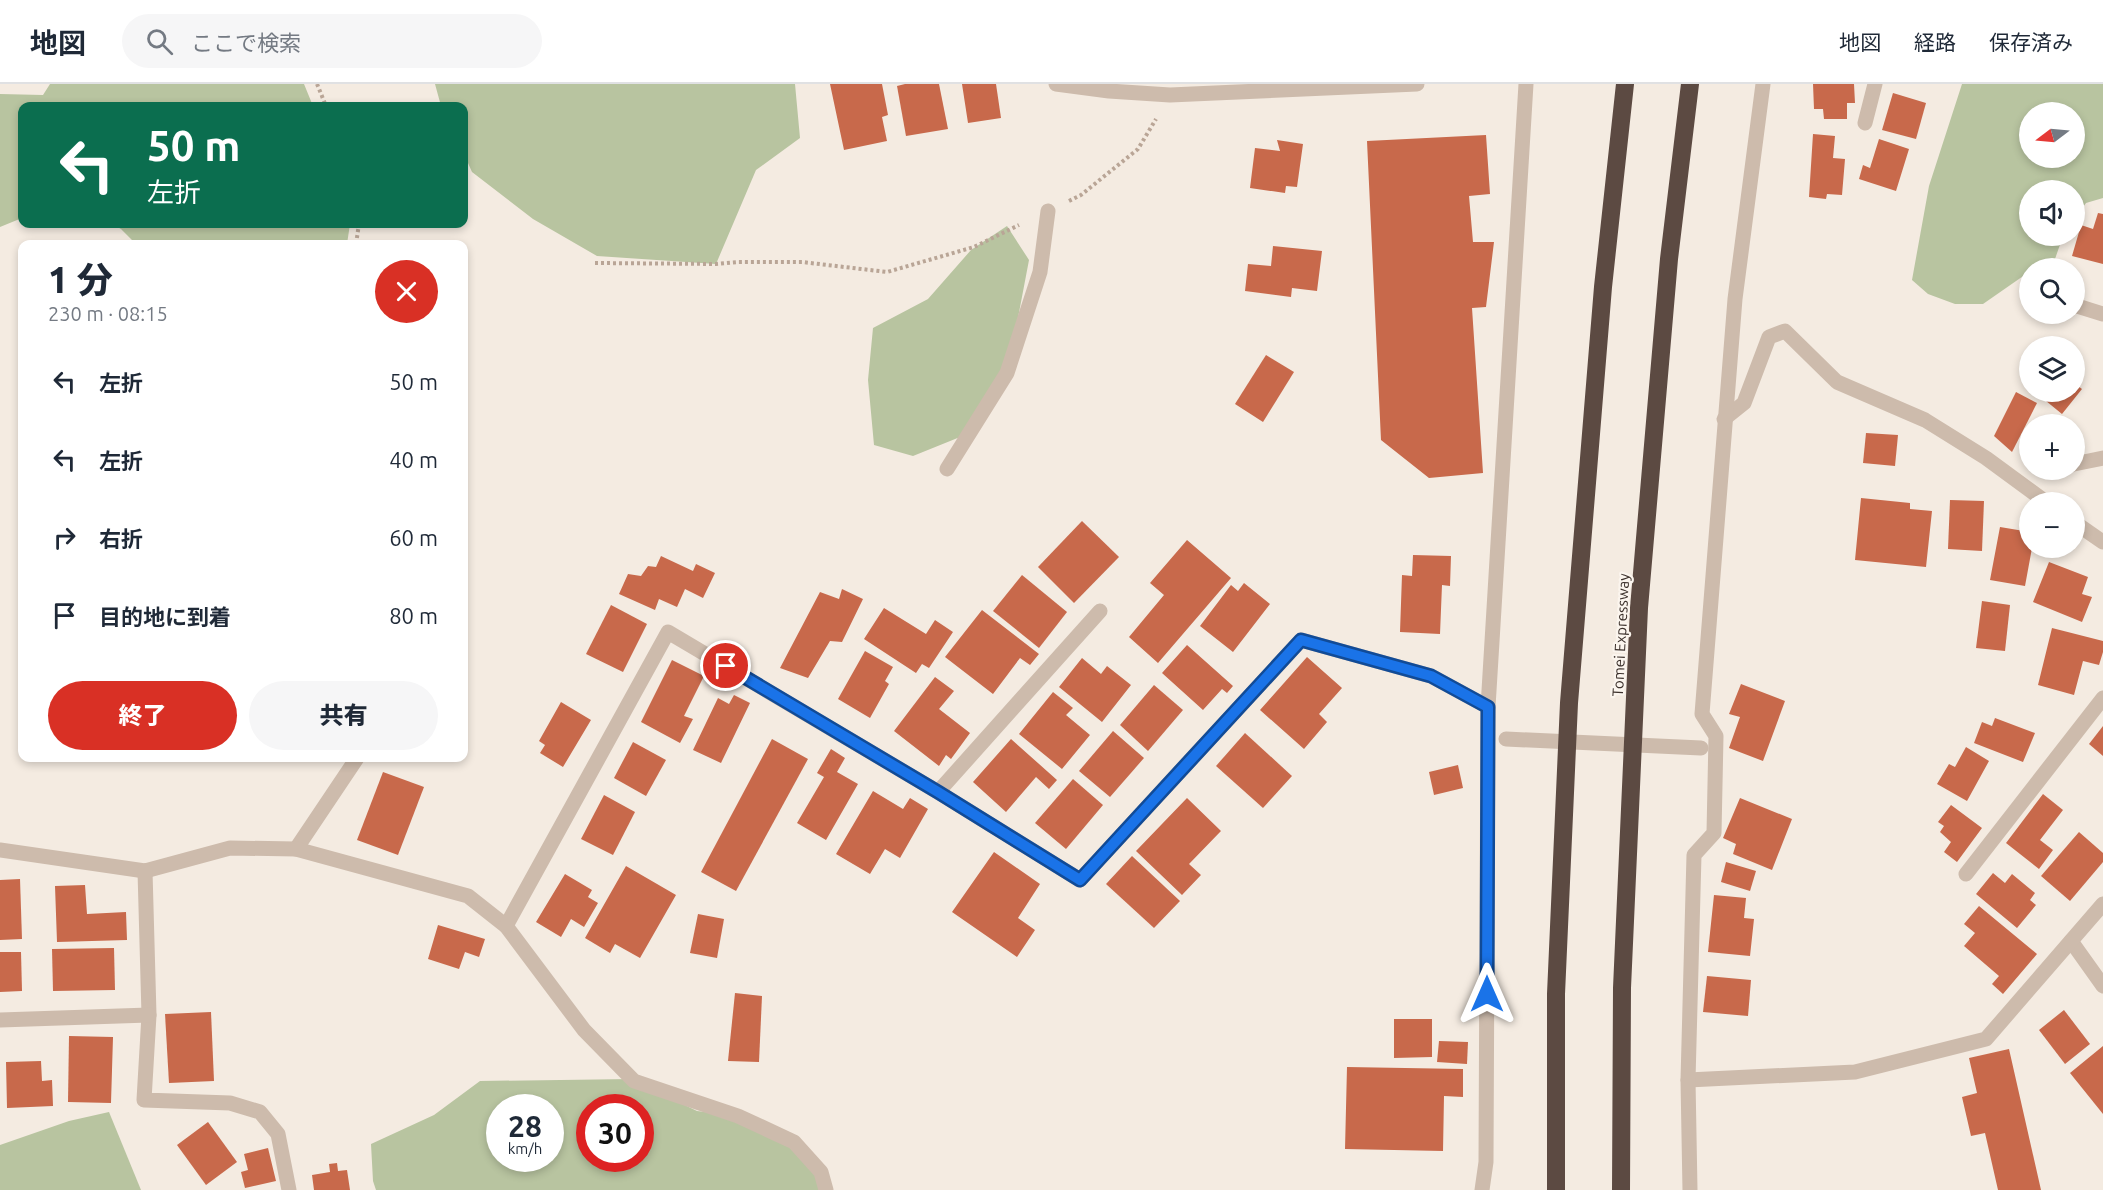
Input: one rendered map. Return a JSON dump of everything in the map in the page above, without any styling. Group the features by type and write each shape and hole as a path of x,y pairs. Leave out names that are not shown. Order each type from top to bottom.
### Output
{"highway":[{"path":"1556,1190 1556,993 1569,703 1603,287 1626,84"},
{"name":"Tomei Expressway","path":"1621,1190 1622,988 1639,608 1669,259 1690,84"}],"street":[{"path":"1056,84 1109,91 1170,95 1417,84"},
{"path":"1482,1190 1486,1162 1488,707 1526,84"},
{"path":"1690,1190 1688,1080 1694,855 1714,833 1716,736 1702,714 1735,298 1763,84"},
{"path":"1865,123 1875,84"},
{"path":"947,469 1007,373 1040,272 1048,211"},
{"path":"2085,308 2103,314"},
{"path":"1724,419 1744,403 1769,337 1785,331 1837,382 1925,420 1986,458 2032,492"},
{"path":"2085,462 2103,458"},
{"path":"2085,530 2103,542"},
{"path":"938,792 1100,611"},
{"path":"506,926 668,632 938,792 1080,880 1301,640 1431,676 1488,707"},
{"path":"1966,874 2103,698"},
{"path":"1506,739 1701,748"},
{"path":"296,849 354,762"},
{"path":"0,850 145,871 230,848 296,849 468,896 506,926 584,1030 634,1081 738,1116 794,1142 821,1172 826,1190"},
{"path":"145,871 149,1015 144,1100 230,1103 260,1112 278,1134 289,1190"},
{"path":"1688,1080 1856,1072 1986,1038 2103,904"},
{"path":"2071,941 2103,986"},
{"path":"0,1020 149,1015"}],"path":[{"path":"317,84 324,102"},
{"path":"595,263 802,262 887,272 974,247 1081,195 1138,149 1170,95"}],"green space":[{"path":"50,84 304,84 311,102 18,102 18,220 0,227 0,94 43,95"},
{"path":"435,84 795,84 800,138 756,170 716,264 597,256 533,219 472,172 468,163 468,102 440,102"},
{"path":"1962,84 2103,84 2103,198 2085,204 2085,180 2019,180 2019,246 2060,246 2055,258 2019,258 2019,279 1983,304 1955,304 1928,294 1912,280 1929,186"},
{"path":"1007,226 1029,260 1009,365 965,435 913,456 874,445 868,380 873,328 928,299 971,250"},
{"path":"119,228 349,228 348,240 132,240"},
{"path":"631,1079 697,1111 759,1118 794,1142 826,1190 376,1190 373,1181 371,1144 434,1115 480,1081"},
{"path":"109,1112 141,1190 0,1190 0,1145 69,1121"}],"building":[{"path":"830,84 882,84 888,115 882,117 887,141 844,150"},
{"path":"939,84 948,129 906,136 897,86"},
{"path":"962,84 996,84 1001,118 968,123"},
{"path":"1813,84 1854,84 1855,103 1847,103 1847,119 1824,119 1823,109 1814,109"},
{"path":"1893,93 1926,103 1916,139 1882,130"},
{"path":"1813,134 1835,136 1833,158 1845,159 1842,195 1827,194 1826,199 1809,197"},
{"path":"1486,135 1490,194 1469,196 1473,242 1494,242 1486,307 1472,308 1483,473 1429,478 1381,440 1367,141"},
{"path":"1879,139 1909,149 1896,191 1859,179 1863,165 1870,168"},
{"path":"1277,140 1303,144 1297,187 1286,186 1285,193 1250,188 1255,148 1280,151"},
{"path":"2098,213 2103,214 2103,264 2072,256 2075,246 2085,246 2085,226 2093,229"},
{"path":"1273,246 1322,251 1317,291 1292,288 1291,297 1245,291 1248,264 1271,266"},
{"path":"1266,355 1294,372 1263,422 1235,404"},
{"path":"2016,392 2019,394 2019,402 2037,403 2031,414 2019,414 2019,438 2012,452 1994,436"},
{"path":"2047,402 2072,402 2062,414"},
{"path":"1866,433 1898,435 1895,466 1863,463"},
{"path":"1861,498 1910,503 1910,509 1932,511 1926,567 1855,560"},
{"path":"1950,500 1984,501 1982,551 1948,549"},
{"path":"1082,521 1119,557 1074,603 1038,567"},
{"path":"2000,527 2019,530 2019,558 2030,558 2025,586 1990,580"},
{"path":"1187,540 1231,578 1158,663 1129,637 1164,595 1150,583"},
{"path":"1413,555 1451,556 1450,586 1442,585 1440,634 1400,632 1402,575 1412,576"},
{"path":"661,556 693,571 696,564 715,573 703,598 685,589 677,607 659,599 655,610 619,594 628,574 641,576 648,566 656,567"},
{"path":"2049,562 2088,577 2082,594 2092,597 2082,622 2033,602"},
{"path":"1022,575 1067,612 1039,648 993,611"},
{"path":"1244,583 1270,604 1233,652 1200,626 1231,585 1238,591"},
{"path":"842,589 863,599 842,642 830,641 808,678 780,668 820,592 839,599"},
{"path":"1982,601 2010,605 2005,651 1976,648"},
{"path":"611,605 647,624 623,672 586,654"},
{"path":"884,608 926,634 935,620 953,632 929,668 922,664 916,673 864,639"},
{"path":"982,610 1039,654 1030,665 1020,658 993,694 945,657"},
{"path":"2052,628 2103,641 2103,652 2099,665 2083,661 2074,695 2038,685"},
{"path":"1187,645 1233,686 1227,693 1222,689 1203,710 1162,673"},
{"path":"865,651 893,667 885,681 889,684 870,718 838,699"},
{"path":"1307,657 1342,688 1319,714 1327,722 1304,749 1260,710"},
{"path":"1082,658 1101,674 1107,666 1131,685 1102,722 1059,687"},
{"path":"672,660 704,676 684,716 693,719 680,743 641,722"},
{"path":"935,677 954,691 939,709 970,733 951,759 946,755 939,766 894,731"},
{"path":"1741,684 1785,701 1763,761 1729,748 1740,717 1729,714"},
{"path":"1154,685 1183,710 1148,751 1120,725"},
{"path":"1053,692 1073,708 1066,715 1090,735 1062,769 1019,734"},
{"path":"734,695 750,703 721,763 693,750 718,698 729,704"},
{"path":"561,702 591,720 563,767 540,753 545,745 539,741"},
{"path":"1995,718 2035,733 2023,762 1974,743 1982,722 1992,726"},
{"path":"2103,726 2103,756 2089,744"},
{"path":"1113,731 1144,758 1110,797 1079,771"},
{"path":"1245,733 1292,776 1263,808 1216,766"},
{"path":"772,739 808,759 736,891 701,872"},
{"path":"1011,739 1057,780 1049,789 1036,777 1006,812 973,782"},
{"path":"633,742 666,760 646,796 614,778"},
{"path":"1966,747 1989,761 1967,801 1937,784 1949,764 1955,767"},
{"path":"831,749 845,758 837,772 858,784 826,840 797,823 824,777 817,773"},
{"path":"1458,765 1463,788 1434,795 1429,772"},
{"path":"383,772 424,787 398,855 357,840"},
{"path":"1073,779 1103,805 1066,849 1035,823"},
{"path":"873,791 903,809 910,798 928,809 900,858 885,849 870,874 836,854"},
{"path":"2043,794 2063,810 2040,840 2053,850 2039,869 2006,843"},
{"path":"604,795 635,812 613,855 581,839"},
{"path":"1187,798 1221,831 1189,864 1201,875 1182,895 1136,851"},
{"path":"1740,798 1792,819 1772,870 1733,854 1736,844 1723,838"},
{"path":"1951,805 1982,828 1957,862 1944,852 1951,842 1940,832 1944,826 1938,822"},
{"path":"2079,832 2103,853 2103,862 2070,901 2041,876"},
{"path":"994,852 1040,884 1018,918 1035,930 1017,957 952,912"},
{"path":"1132,856 1180,901 1154,928 1106,884"},
{"path":"1726,862 1756,871 1750,891 1721,882"},
{"path":"626,866 676,895 640,958 615,944 610,953 585,938"},
{"path":"1993,873 2005,883 2012,874 2035,893 2030,900 2036,905 2017,928 1976,894"},
{"path":"565,874 592,890 588,897 598,903 584,927 571,919 561,937 536,922"},
{"path":"20,879 22,939 0,940 0,880"},
{"path":"85,885 87,914 126,912 127,940 57,942 55,886"},
{"path":"1714,895 1746,898 1744,918 1754,919 1750,956 1708,952"},
{"path":"1979,906 2037,954 2003,994 1992,984 1999,976 1964,946 1975,933 1964,924"},
{"path":"698,914 724,919 717,958 690,953"},
{"path":"438,925 485,939 479,957 465,952 459,969 428,959"},
{"path":"114,948 115,990 53,991 52,949"},
{"path":"0,952 21,952 22,991 0,992"},
{"path":"1707,976 1751,980 1748,1016 1703,1012"},
{"path":"735,993 762,996 759,1062 728,1061"},
{"path":"2064,1010 2090,1044 2065,1064 2039,1030"},
{"path":"211,1012 214,1081 169,1083 165,1014"},
{"path":"1394,1019 1432,1019 1432,1057 1394,1058"},
{"path":"69,1036 113,1037 111,1103 68,1102"},
{"path":"1439,1041 1468,1042 1467,1064 1437,1062"},
{"path":"2103,1046 2103,1114 2070,1073"},
{"path":"2009,1049 2041,1190 1998,1190 1985,1133 1971,1136 1962,1097 1977,1093 1969,1058"},
{"path":"41,1061 42,1081 52,1080 53,1106 7,1108 6,1062"},
{"path":"1347,1067 1463,1069 1463,1097 1444,1096 1443,1151 1345,1149"},
{"path":"208,1122 237,1162 206,1185 177,1145"},
{"path":"268,1148 276,1181 245,1188 241,1172 248,1170 244,1154"},
{"path":"337,1163 338,1171 347,1170 350,1190 314,1190 312,1175 330,1172 329,1164"}],"route":[{"path":"726,666 938,792 1080,880 1301,640 1431,676 1488,707 1487,994"}]}
